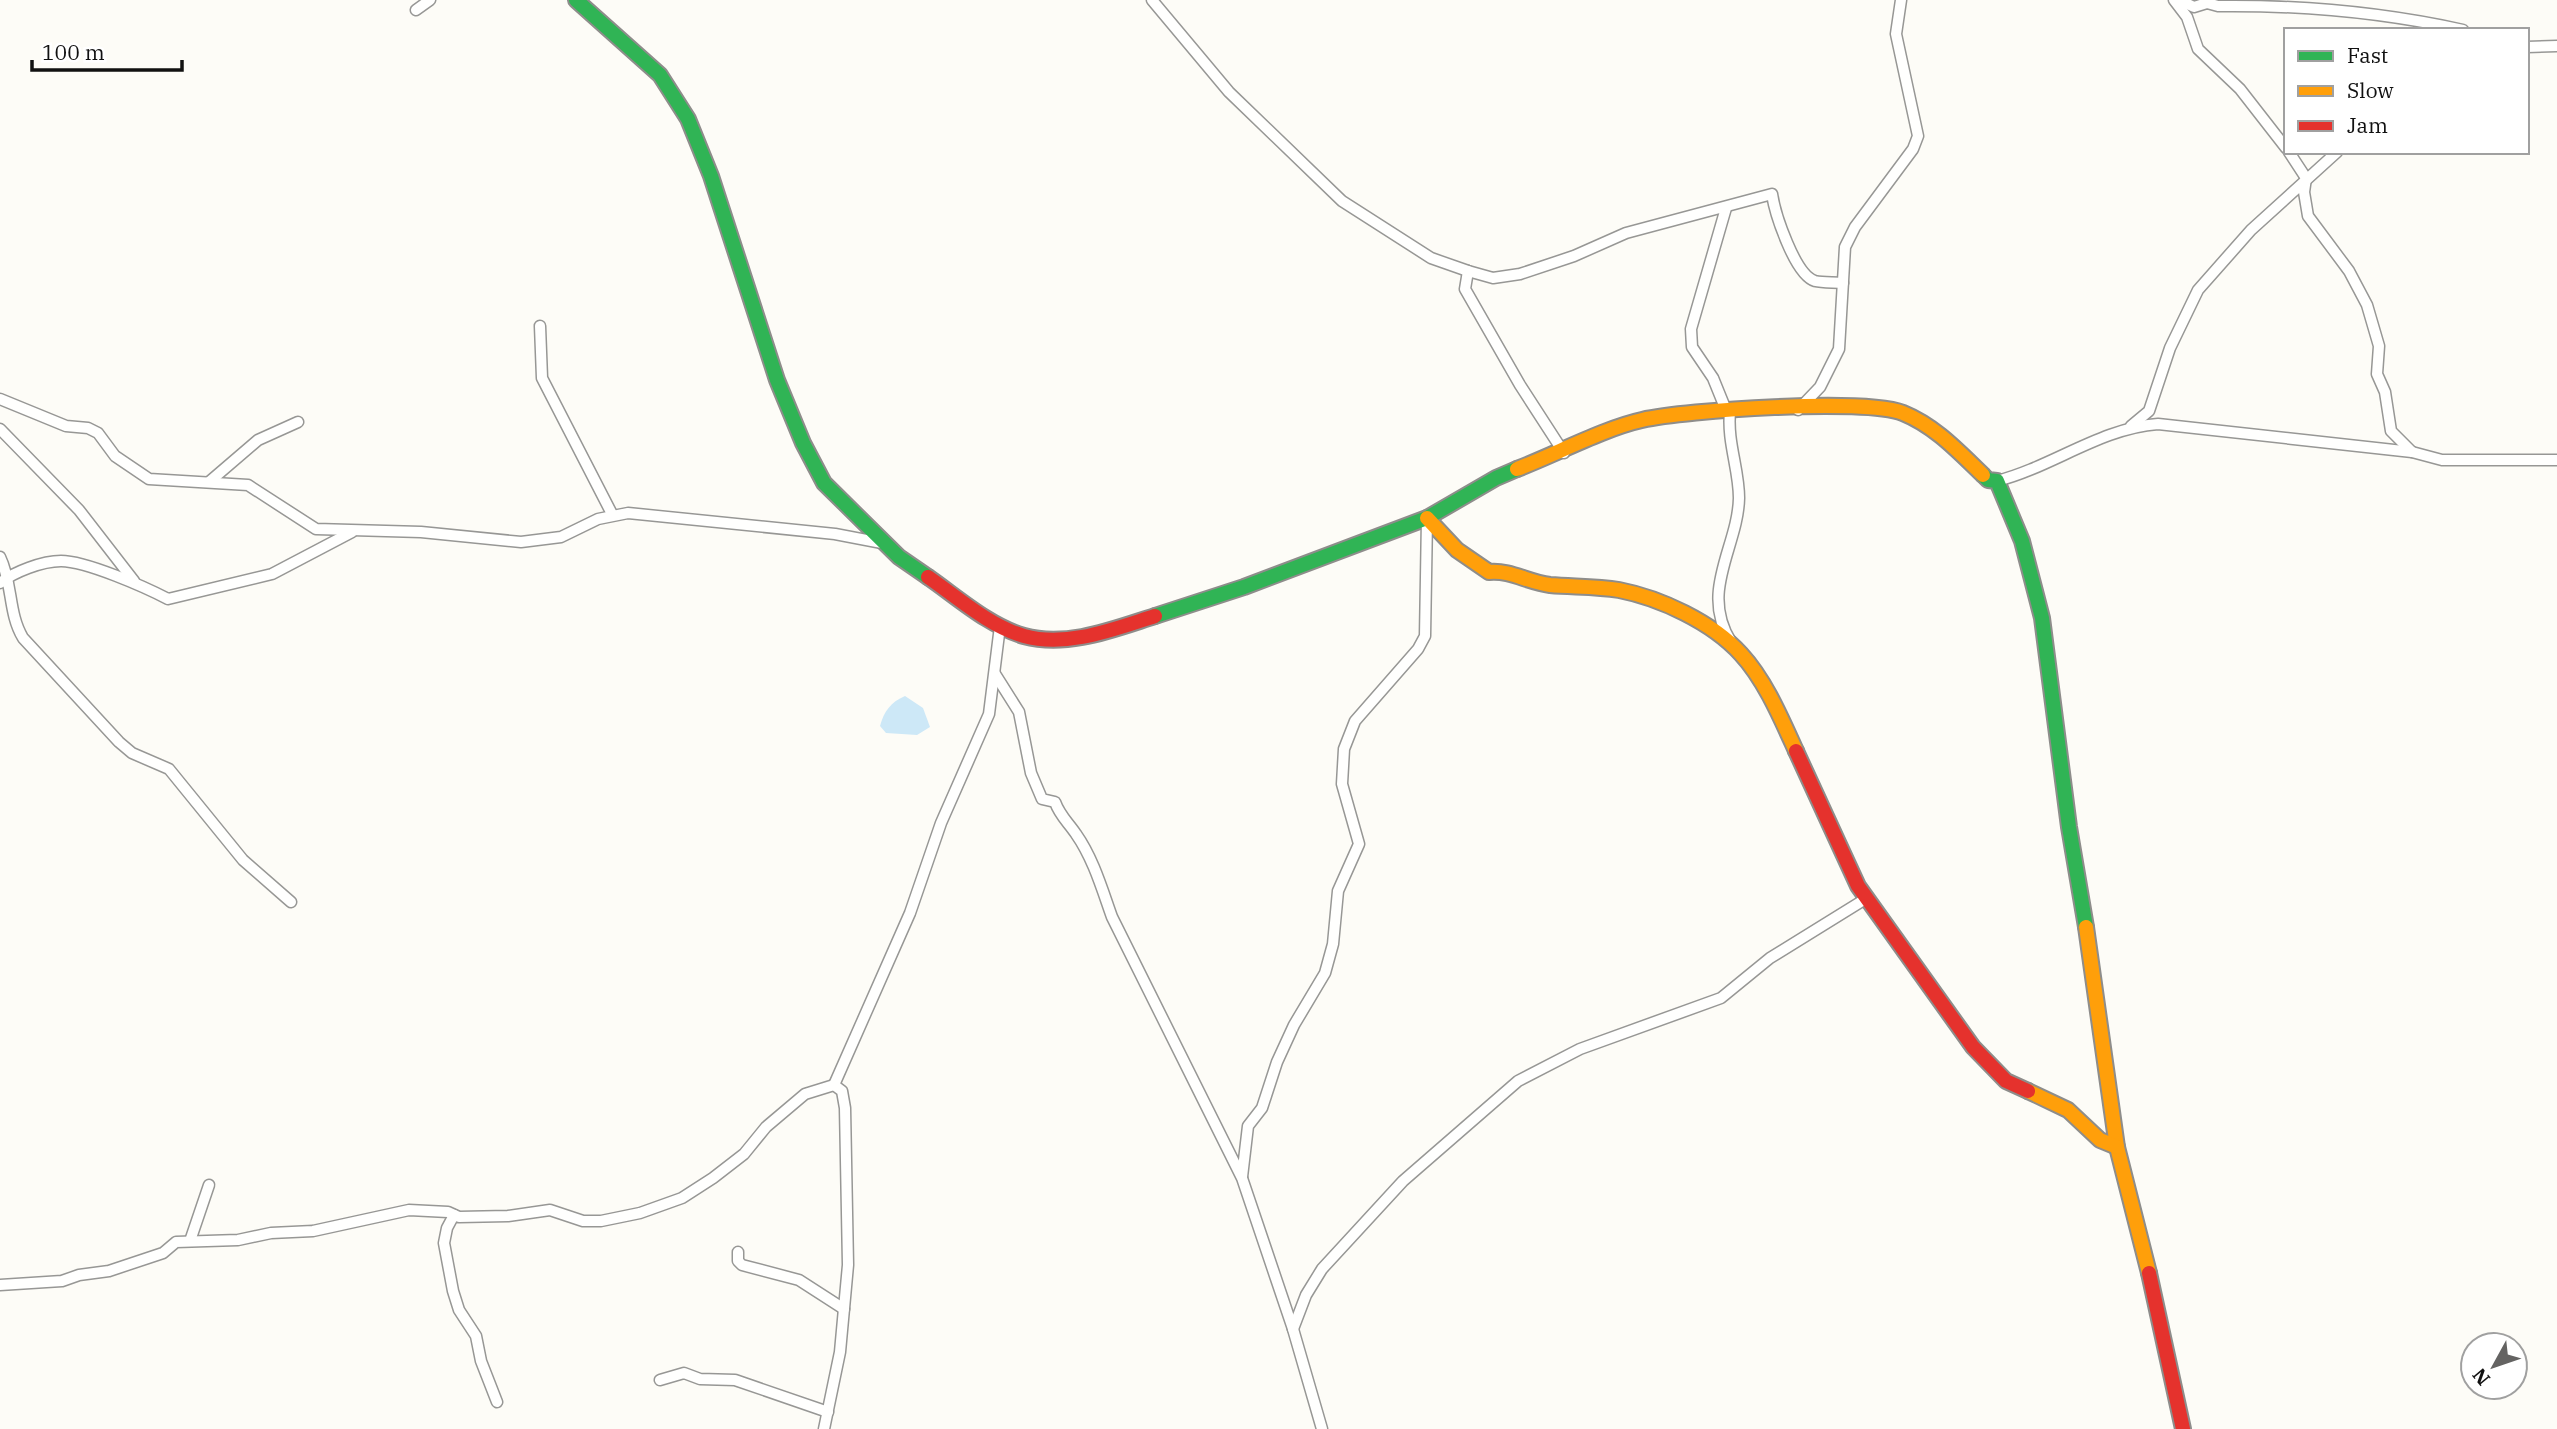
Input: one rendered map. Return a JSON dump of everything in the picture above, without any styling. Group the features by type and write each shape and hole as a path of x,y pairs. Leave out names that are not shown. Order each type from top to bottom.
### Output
{"street":[{"path":"416,10 429,0"},
{"path":"576,0 645,58 678,101 711,176 777,380 803,443 824,483 882,544 1000,626 1024,636 1051,640 1097,634 1244,587 1427,518 1496,478 1564,453 1604,432 1641,420 1728,411 1797,411 1848,407 1901,412 1937,431 1988,480 1997,481 2017,476 2131,427 2158,424 2412,452 2442,460 2557,460"},
{"path":"1152,0 1228,92 1342,201 1430,258 1493,278 1520,274 1574,256 1626,233 1772,194 1779,220 1801,272 1814,281 1843,283"},
{"path":"1797,411 1820,387 1839,349 1843,311 1840,294 1845,247 1855,227 1913,149 1918,136 1896,34 1901,0"},
{"path":"2177,0 2194,7 2207,3 2218,6 2286,5 2388,15 2453,28"},
{"path":"2177,0 2187,17 2198,49 2240,89 2284,146"},
{"path":"2529,47 2557,46"},
{"path":"2290,154 2306,178 2304,192 2308,216 2349,271 2367,305 2379,346 2378,374 2385,392 2391,431 2412,452"},
{"path":"2131,427 2149,411 2170,348 2198,290 2251,230 2335,154"},
{"path":"1726,208 1691,329 1692,347 1713,378 1728,411 1728,432 1739,498 1734,526 1723,559 1719,591 1725,632 1757,677 1782,720 1845,863 1973,1047 2006,1081 2068,1110 2100,1140 2118,1147"},
{"path":"1468,271 1465,289 1520,385 1564,453"},
{"path":"540,326 542,378 612,514"},
{"path":"0,399 66,426 98,433 115,456 149,479 248,485 316,529 421,532 521,542 561,537 612,514 664,514 835,534 882,544"},
{"path":"209,482 258,440 298,422"},
{"path":"0,429 79,510 134,582"},
{"path":"1997,481 2022,541 2042,618 2069,827 2096,983 2118,1147 2183,1429"},
{"path":"1427,518 1457,550 1489,572 1507,570 1514,576 1632,593 1703,626 1735,648"},
{"path":"1242,1178 1248,1126 1262,1108 1289,1037 1325,974 1333,944 1338,891 1359,844 1342,784 1344,749 1355,721 1419,649 1425,636 1427,518"},
{"path":"0,583 9,576 61,561 134,582 168,599 272,574 354,531"},
{"path":"0,557 9,576 14,623 23,638 71,694 132,753 169,769 243,860 291,902"},
{"path":"0,1286 62,1281 79,1275 109,1271 163,1253 176,1242 313,1231 408,1210 454,1215 508,1216 550,1210 571,1220 601,1221 655,1209 682,1198 713,1178 728,1163 744,1154 766,1127 804,1094 834,1085 910,913 941,823 989,714 1000,626"},
{"path":"995,674 1019,712 1031,773 1042,799 1055,802 1060,816 1076,835 1096,873 1112,917 1242,1178 1293,1329 1322,1429"},
{"path":"1293,1329 1306,1295 1322,1269 1403,1181 1518,1082 1580,1049 1721,998 1769,958 1867,898"},
{"path":"824,1429 840,1352 848,1265 845,1108 842,1091 834,1085"},
{"path":"190,1241 209,1185"},
{"path":"454,1215 447,1228 444,1244 453,1291 459,1310 476,1336 481,1361 497,1402"},
{"path":"738,1252 742,1265 799,1280 844,1309"},
{"path":"660,1380 684,1373 711,1381 735,1380 828,1412"}],"water":[{"path":"905,696 923,708 930,727 917,735 886,733 880,726 884,716 892,704"}],"traffic: fast":[{"path":"576,0 660,75 688,119 711,176 777,380 803,443 824,483 899,557 928,577"},
{"path":"1155,616 1244,587 1427,518 1496,478 1517,469"},
{"path":"1983,475 1988,480 1997,481 2022,541 2042,618 2069,827 2086,927"}],"traffic: slow":[{"path":"1517,469 1596,435 1642,420 1734,409 1852,406 1882,409 1915,418 1946,440 1983,475"},
{"path":"1427,518 1457,550 1489,572 1505,573 1550,585 1619,590 1668,605 1700,622 1729,642 1750,664 1772,700 1796,751"},
{"path":"2086,927 2117,1147 2149,1273"},
{"path":"2028,1091 2068,1110 2100,1140 2117,1147"}],"traffic: jam":[{"path":"928,577 998,625 1024,636 1040,639 1057,640 1090,635 1155,616"},
{"path":"1796,751 1858,886 1973,1047 2006,1081 2028,1091"},
{"path":"2149,1273 2183,1429"}]}
